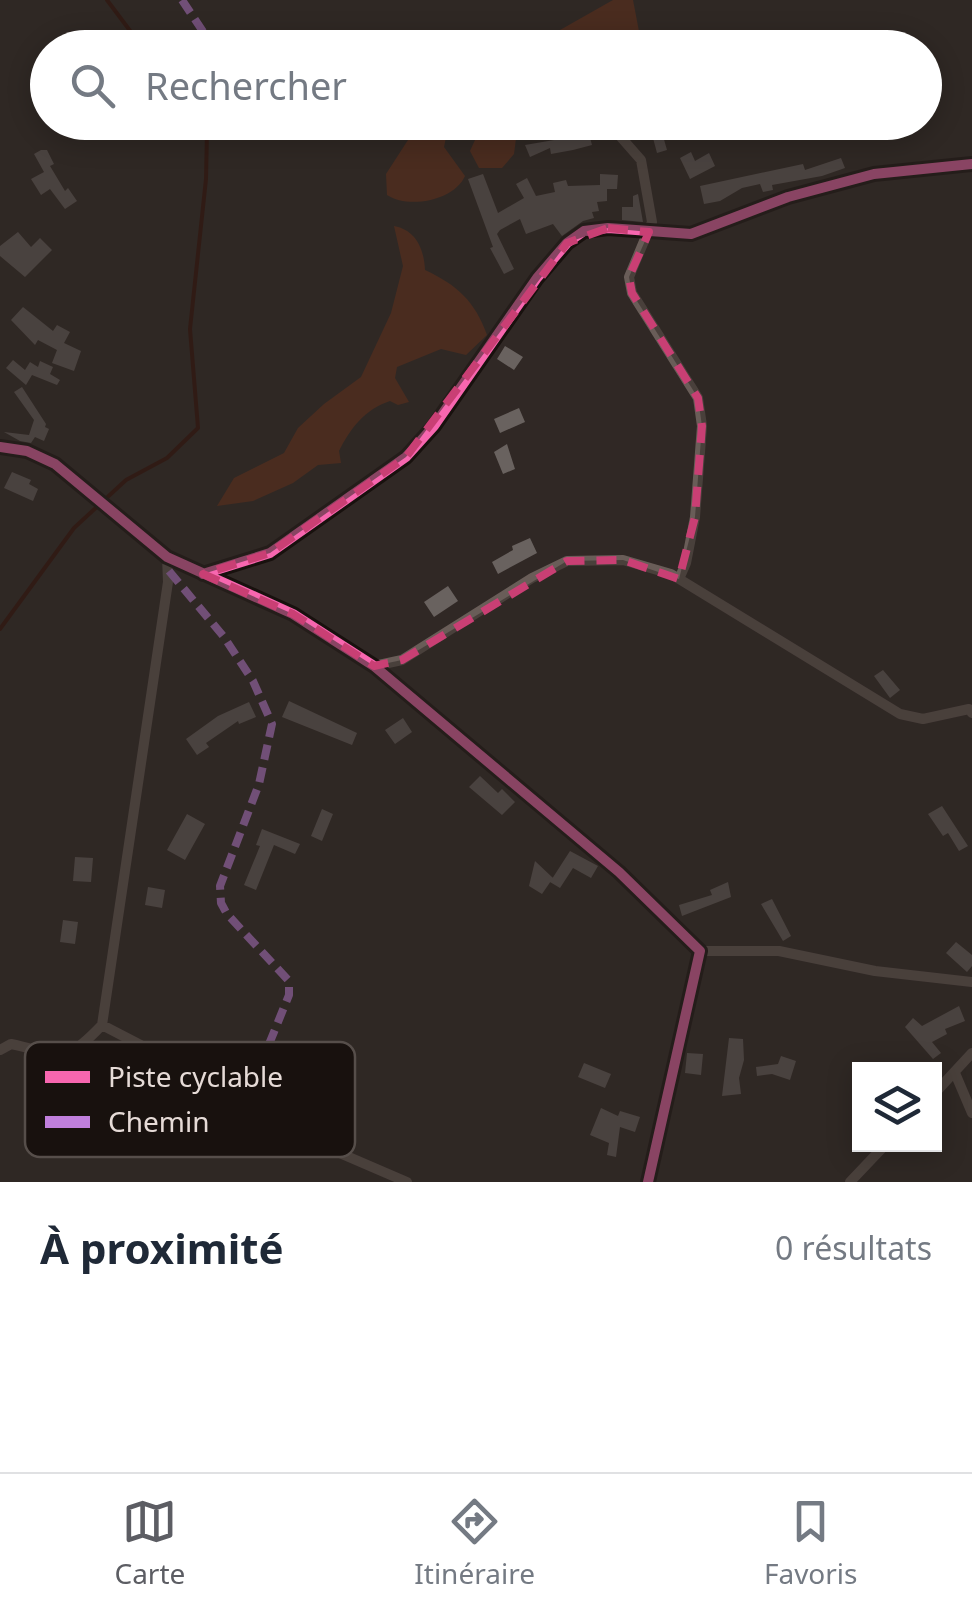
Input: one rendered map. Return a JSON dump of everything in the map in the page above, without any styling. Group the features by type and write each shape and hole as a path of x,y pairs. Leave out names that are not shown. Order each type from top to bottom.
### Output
{"street":[{"path":"624,140 642,160 652,222 630,277 632,293 698,398 702,426 695,517 679,579"},
{"path":"203,574 270,552 406,457 434,426 537,278 568,243 584,232 608,228 691,234 788,197 874,174 972,164"},
{"path":"0,447 27,452 55,464 167,557 293,614 374,666 619,872 700,951 779,951 874,972 972,982"},
{"path":"86,1042 102,1025 168,582 167,557"},
{"path":"374,666 402,660 532,578 567,561 623,560 679,579 900,714 923,719 968,710 972,713"},
{"path":"648,1182 700,951"},
{"path":"102,1025 135,1042"},
{"path":"0,1050 11,1044 25,1047"},
{"path":"942,1085 972,1054"},
{"path":"954,1072 972,1114"},
{"path":"850,1182 878,1152"},
{"path":"349,1157 407,1182"}],"highlighted area":[{"path":"608,228 649,232 629,277 632,293 698,398 702,426 695,517 679,579 623,560 567,561 402,660 374,666 293,614 203,574 270,553 406,457 567,243"}],"shaded area":[{"path":"613,0 633,0 639,30 560,30"},
{"path":"408,140 445,140 444,147 465,176 441,197 418,202 387,195 386,174"},
{"path":"475,140 516,140 514,154 502,168 479,168 470,151"},
{"path":"394,226 413,236 421,248 425,270 464,295 487,335 466,355 441,349 397,367 395,378 409,402 398,405 390,401 366,415 339,451 341,463 318,465 293,483 253,501 217,506 234,478 284,453 298,428 361,377 391,313 403,266"}],"building":[{"path":"591,140 592,145 551,154 550,148 530,157 525,145"},
{"path":"654,140 664,140 667,150 657,153"},
{"path":"47,150 54,164 50,166 65,191 68,188 77,201 65,209 50,189 41,195 31,179 44,172 34,154"},
{"path":"691,152 695,161 709,153 715,166 690,179 680,158"},
{"path":"841,158 845,168 822,176 772,185 773,190 763,192 760,184 742,188 720,201 704,204 700,186 803,164 805,170"},
{"path":"483,174 498,213 524,198 516,184 527,178 536,196 555,192 553,183 566,180 568,186 600,185 600,174 618,175 617,189 607,189 607,201 597,202 599,211 592,212 594,218 562,236 553,224 526,234 520,219 500,230 497,234 514,269 504,274 490,248 493,247 468,179"},
{"path":"638,194 643,222 622,220 622,207 633,207 633,196"},
{"path":"18,232 31,247 40,238 52,250 25,277 0,256 0,246"},
{"path":"23,307 53,331 57,325 70,332 64,343 81,351 74,371 52,363 57,350 38,340 35,345 11,320"},
{"path":"505,346 523,357 514,370 497,359"},
{"path":"13,360 25,370 30,362 38,367 40,361 53,367 50,374 60,380 57,385 32,375 26,385 6,368"},
{"path":"22,387 49,429 44,441 35,437 31,443 20,441 4,432 29,435 34,420 14,392"},
{"path":"519,408 525,422 500,433 494,419"},
{"path":"507,444 515,469 503,474 494,452"},
{"path":"12,472 31,480 29,484 38,489 33,501 4,488"},
{"path":"530,538 537,553 498,574 492,562"},
{"path":"448,586 458,601 434,617 424,602"},
{"path":"883,670 900,690 890,698 874,676"},
{"path":"289,701 357,733 352,745 282,717"},
{"path":"249,702 256,717 239,724 238,721 206,743 209,747 197,755 186,739 218,716"},
{"path":"403,718 412,732 395,744 385,730"},
{"path":"480,776 515,802 502,815 469,787"},
{"path":"942,806 968,846 959,851 948,833 943,836 928,814"},
{"path":"322,809 333,814 322,841 311,836"},
{"path":"187,814 205,824 185,860 167,850"},
{"path":"262,829 300,844 295,854 274,845 256,890 244,885 260,846 256,845"},
{"path":"570,851 598,866 591,878 573,868 560,888 550,882"},
{"path":"75,857 93,858 91,882 73,881"},
{"path":"535,861 553,878 542,894 529,886"},
{"path":"728,882 731,897 682,916 679,905 712,895 710,890"},
{"path":"148,887 165,890 162,908 145,905"},
{"path":"772,899 791,936 783,941 761,904"},
{"path":"63,920 78,922 75,944 60,942"},
{"path":"956,942 972,955 972,966 967,972 946,953"},
{"path":"959,1006 965,1021 945,1029 947,1034 932,1042 941,1053 933,1059 905,1027 913,1018 922,1026"},
{"path":"729,1038 743,1039 741,1094 722,1096"},
{"path":"687,1053 703,1054 701,1075 685,1073"},
{"path":"781,1056 796,1061 790,1080 772,1074 757,1076 756,1067 778,1064"},
{"path":"584,1063 611,1074 605,1088 578,1077"},
{"path":"601,1108 618,1116 620,1111 640,1117 635,1132 620,1127 616,1157 607,1155 609,1143 590,1135"}],"waterway":[{"path":"107,0 130,30"},
{"path":"0,629 74,528 126,480 167,458 198,428 190,329 207,140"}],"marked path":[{"path":"182,0 202,30"},
{"path":"169,571 224,637 253,681 272,724 259,784 220,886 221,903 227,914 289,981 289,995 270,1042"}],"cycle path":[{"path":"203,574 270,553 406,457 434,426 537,278 567,243 584,231 608,228 691,234 788,197 874,174 972,164"},
{"path":"0,447 27,451 55,464 167,557 293,614 374,666 619,872 700,951 648,1182"}]}
